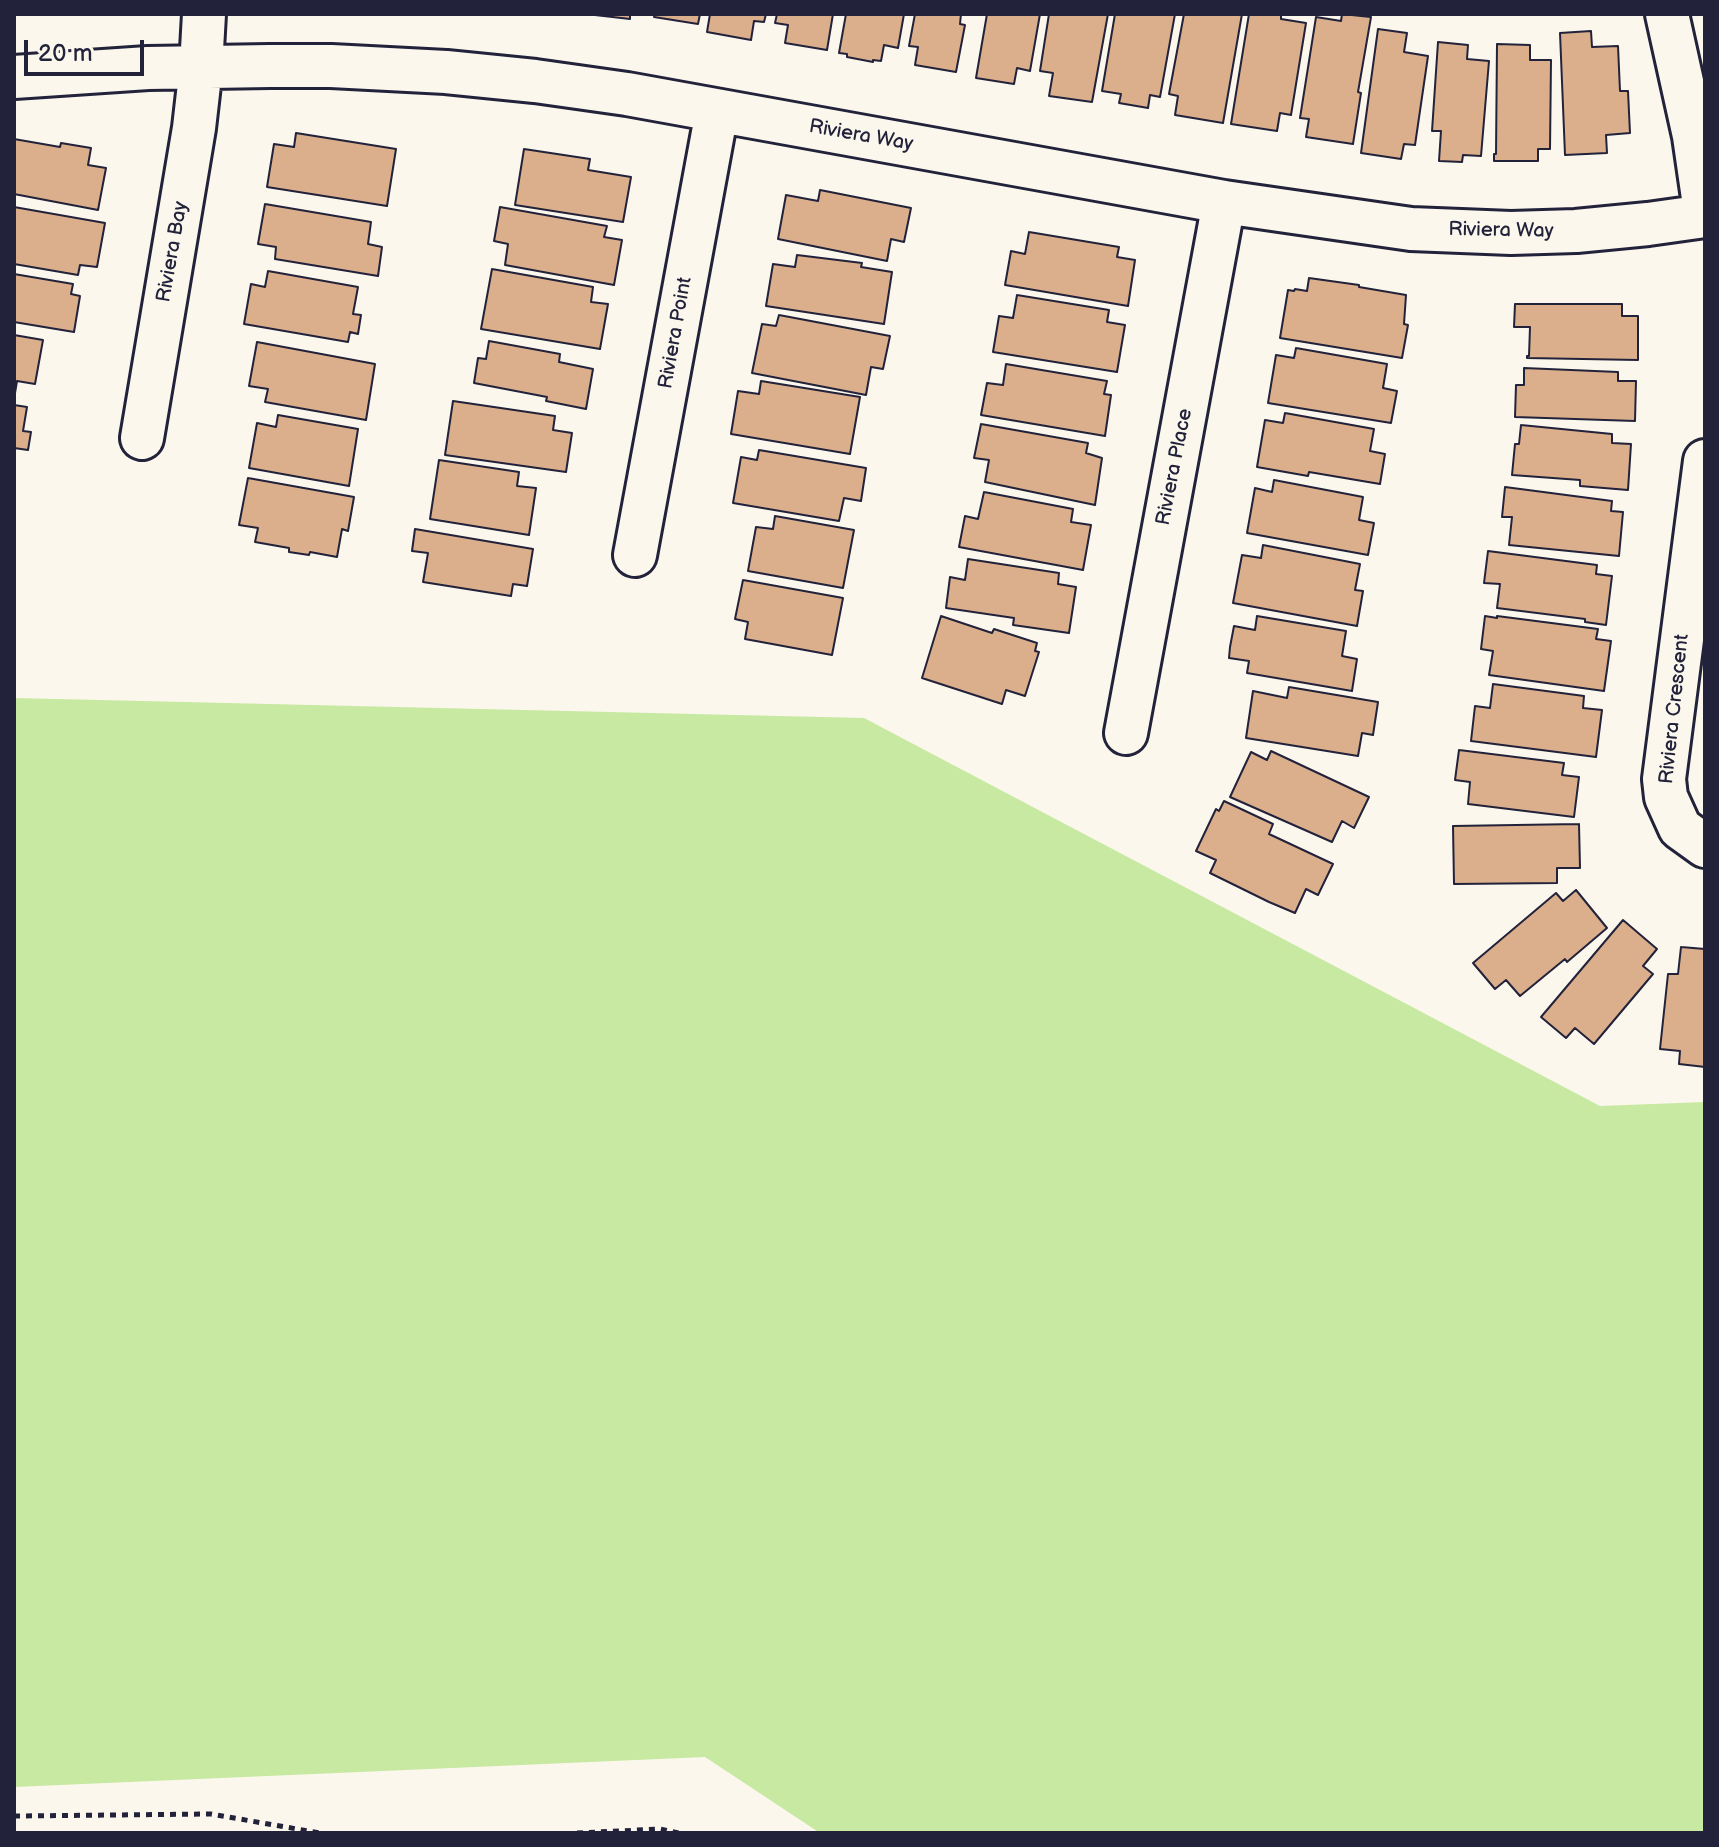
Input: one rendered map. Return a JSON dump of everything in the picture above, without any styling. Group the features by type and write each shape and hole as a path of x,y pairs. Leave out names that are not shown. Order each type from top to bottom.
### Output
{"street":[{"name":"Riviera Bay","path":"142,438 194,128 204,14"},
{"path":"1667,14 1694,136 1705,214"},
{"name":"Riviera Way","path":"14,77 201,67 331,66 446,72 627,94 1224,202 1411,229 1511,233 1613,228 1705,214"},
{"name":"Riviera Point","path":"635,555 717,111"},
{"name":"Riviera Place","path":"1126,733 1224,202"},
{"name":"Riviera Crescent","path":"1705,461 1664,779 1666,797 1680,828 1705,846"}],"path":[{"path":"14,1816 211,1814 320,1833"},
{"path":"577,1833 660,1829 679,1833"}],"green space":[{"path":"14,698 864,718 1600,1106 1705,1102 1705,1833 820,1833 705,1757 14,1787"}],"building":[{"path":"586,14 630,14 630,19"},
{"path":"655,14 700,14 698,24 654,17"},
{"path":"710,14 766,14 764,22 754,21 751,40 707,32"},
{"path":"777,14 833,14 827,50 785,43 788,25 775,23"},
{"path":"846,14 904,14 898,48 884,45 881,61 873,62 839,53"},
{"path":"915,14 961,14 960,24 965,25 956,72 915,65 918,47 909,46"},
{"path":"987,14 1040,14 1030,71 1017,68 1014,84 976,78"},
{"path":"1049,14 1108,14 1092,102 1049,96 1053,73 1040,71"},
{"path":"1115,14 1175,14 1160,97 1150,95 1148,108 1119,103 1121,94 1102,91"},
{"path":"1184,14 1242,14 1223,123 1175,115 1178,96 1169,94"},
{"path":"1249,14 1281,14 1281,19 1306,23 1291,115 1280,113 1277,131 1231,124"},
{"path":"1342,14 1371,17 1353,144 1306,137 1309,119 1300,118 1316,17 1341,21"},
{"path":"1378,29 1407,33 1404,52 1428,56 1415,145 1404,144 1401,159 1361,153"},
{"path":"1591,31 1592,47 1618,46 1620,91 1628,91 1630,133 1606,135 1607,153 1565,155 1560,33"},
{"path":"1438,42 1468,45 1467,59 1489,61 1481,156 1463,155 1462,162 1439,161 1441,131 1432,131"},
{"path":"1497,44 1530,45 1530,60 1551,60 1550,149 1538,149 1538,161 1494,161"},
{"path":"296,133 396,149 387,206 267,187 274,144 294,147"},
{"path":"14,139 60,147 61,143 91,148 88,165 106,168 98,210 14,194"},
{"path":"524,149 590,159 588,170 631,177 623,222 515,205"},
{"path":"820,190 911,208 904,242 891,239 887,261 778,239 786,195 818,201"},
{"path":"265,204 371,222 368,244 382,247 378,276 275,259 276,247 258,244"},
{"path":"14,207 105,223 97,267 80,265 78,275 14,264"},
{"path":"500,207 607,226 604,237 622,240 614,285 505,265 508,244 494,241"},
{"path":"1029,232 1119,247 1117,257 1135,260 1128,306 1005,285 1011,251 1025,254"},
{"path":"797,255 862,263 861,267 892,272 884,324 766,306 773,264 795,267"},
{"path":"492,269 593,287 591,302 608,304 600,349 481,329"},
{"path":"268,271 358,287 353,314 361,315 358,334 350,332 348,342 244,324 251,284 265,287"},
{"path":"14,274 73,284 71,294 80,296 74,332 14,322"},
{"path":"1309,278 1406,295 1404,324 1408,325 1402,358 1280,338 1288,290 1307,291"},
{"path":"1017,295 1109,310 1107,322 1125,325 1117,372 993,352 999,316 1013,318"},
{"path":"1515,304 1622,304 1622,316 1638,316 1638,360 1527,358 1530,327 1514,327"},
{"path":"779,315 890,336 883,369 871,367 866,395 752,373 762,324 776,326"},
{"path":"14,335 43,340 35,384 17,381 15,393"},
{"path":"489,341 560,354 559,362 593,369 586,409 546,401 547,397 474,383 478,358 486,359"},
{"path":"257,342 375,364 366,420 265,402 268,389 249,386"},
{"path":"1296,348 1387,364 1383,388 1397,391 1391,423 1268,403 1276,355 1294,358"},
{"path":"1006,364 1107,381 1104,394 1111,395 1105,436 981,415 987,383 1003,385"},
{"path":"1524,368 1618,372 1618,381 1636,381 1635,421 1515,417 1516,385 1524,385"},
{"path":"761,381 860,397 850,454 731,434 738,391 759,394"},
{"path":"453,401 555,416 553,430 572,433 566,472 445,455"},
{"path":"14,405 27,407 23,431 31,432 28,450 14,448"},
{"path":"1285,413 1374,429 1370,451 1385,454 1380,484 1257,467 1265,420 1283,423"},
{"path":"278,415 358,429 349,486 249,468 257,423 276,427"},
{"path":"981,424 1088,443 1086,453 1102,458 1095,505 985,482 989,460 974,458"},
{"path":"1521,425 1612,434 1612,443 1631,444 1628,490 1580,486 1580,480 1512,475 1515,444 1519,444"},
{"path":"759,450 866,468 861,501 844,498 839,521 733,503 741,457 757,460"},
{"path":"439,460 519,472 517,486 536,488 529,535 430,519"},
{"path":"248,478 354,497 348,531 342,529 337,557 289,552 289,548 255,542 258,528 239,525"},
{"path":"1274,480 1363,497 1359,520 1374,523 1368,555 1247,533 1255,488 1272,492"},
{"path":"1505,487 1612,501 1611,511 1623,512 1619,556 1509,545 1512,517 1502,517"},
{"path":"984,492 1073,509 1071,522 1091,525 1083,570 959,547 965,516 978,519"},
{"path":"775,516 854,530 843,588 748,571 756,527 773,529"},
{"path":"415,529 533,549 527,586 513,584 511,596 423,582 428,553 412,551"},
{"path":"1263,545 1360,564 1355,590 1363,591 1357,626 1233,603 1242,555 1261,558"},
{"path":"1488,551 1597,565 1596,574 1612,576 1606,625 1585,622 1585,619 1497,608 1500,584 1484,583"},
{"path":"968,559 1059,573 1058,584 1076,587 1069,633 1013,625 1014,618 946,608 950,577 965,580"},
{"path":"743,580 843,598 832,655 745,639 748,622 735,619"},
{"path":"941,616 992,633 994,629 1037,643 1035,651 1039,652 1025,696 1006,690 1002,704 922,678"},
{"path":"1257,616 1346,631 1342,656 1357,659 1352,691 1247,673 1249,661 1229,658 1230,647 1234,626 1255,630"},
{"path":"1485,616 1598,629 1596,639 1611,641 1604,691 1489,675 1493,651 1481,649"},
{"path":"1493,684 1584,696 1583,708 1602,710 1596,757 1471,741 1475,706 1490,708"},
{"path":"1289,687 1378,702 1373,735 1362,733 1358,756 1246,738 1253,691 1287,698"},
{"path":"1459,750 1564,763 1562,775 1579,777 1574,817 1468,804 1470,782 1455,780"},
{"path":"1271,751 1369,797 1354,828 1342,821 1332,842 1230,797 1251,752 1267,760"},
{"path":"1224,801 1273,824 1269,834 1333,864 1318,895 1306,889 1295,913 1210,873 1216,860 1196,851 1216,809 1219,811"},
{"path":"1579,824 1580,868 1557,868 1557,883 1454,884 1453,826"},
{"path":"1576,890 1607,928 1520,996 1506,980 1495,989 1473,963 1556,893 1563,901"},
{"path":"1623,920 1657,949 1643,966 1653,974 1594,1044 1575,1028 1566,1038 1541,1017"},
{"path":"1681,947 1705,949 1705,1067 1679,1064 1680,1051 1660,1049 1668,974 1678,974"}]}
